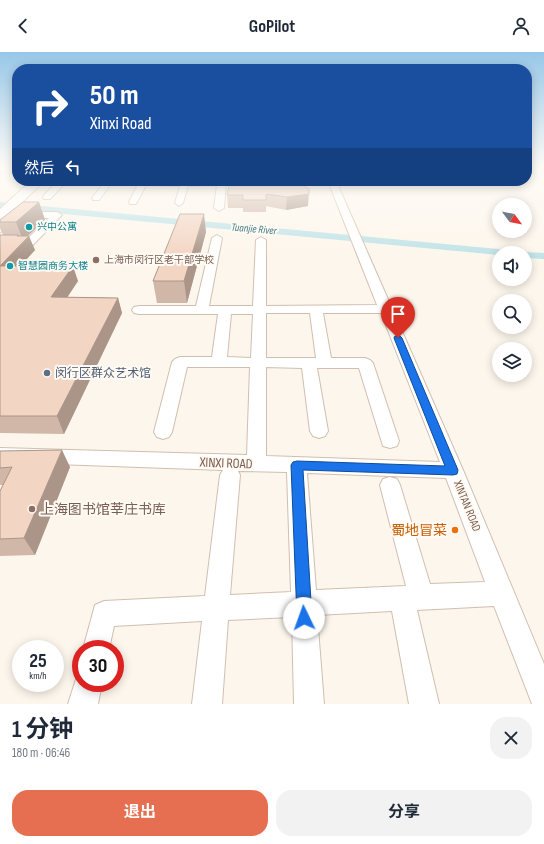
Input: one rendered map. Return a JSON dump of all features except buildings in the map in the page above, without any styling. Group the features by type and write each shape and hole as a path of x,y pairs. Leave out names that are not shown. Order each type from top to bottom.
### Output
{"main road":[{"path":"1,215 21,197"}],"street":[{"path":"133,202 135,197"},
{"path":"179,204 181,197"},
{"path":"219,208 220,197"},
{"name":"XINTAN ROAD","path":"339,197 453,470 544,699"},
{"path":"0,239 27,215 57,215 27,246 0,245"},
{"path":"202,310 217,238"},
{"path":"256,464 261,240"},
{"path":"316,309 318,431"},
{"path":"139,310 385,309"},
{"path":"219,362 225,310"},
{"path":"164,432 180,362 365,363 390,441"},
{"name":"XINXI ROAD","path":"0,456 453,470"},
{"path":"297,465 309,704"},
{"path":"207,704 230,475"},
{"path":"390,485 412,598 424,704"},
{"path":"98,640 104,614 502,593"},
{"path":"83,704 86,692"}],"waterway":[{"name":"Tuanjie River","path":"0,205 492,251"},
{"name":"Tuanjie River","path":"532,255 544,256"}],"place":[{"name":"兴中公寓","path":"29,227"},
{"name":"上海市闵行区老干部学校","path":"96,260"},
{"name":"智慧园商务大楼","path":"10,266"},
{"name":"闵行区群众艺术馆","path":"47,373"},
{"name":"上海图书馆莘庄书库","path":"32,509"},
{"name":"蜀地冒菜","path":"455,530"}],"route":[{"path":"304,618 297,465 453,470 398,338"}]}
